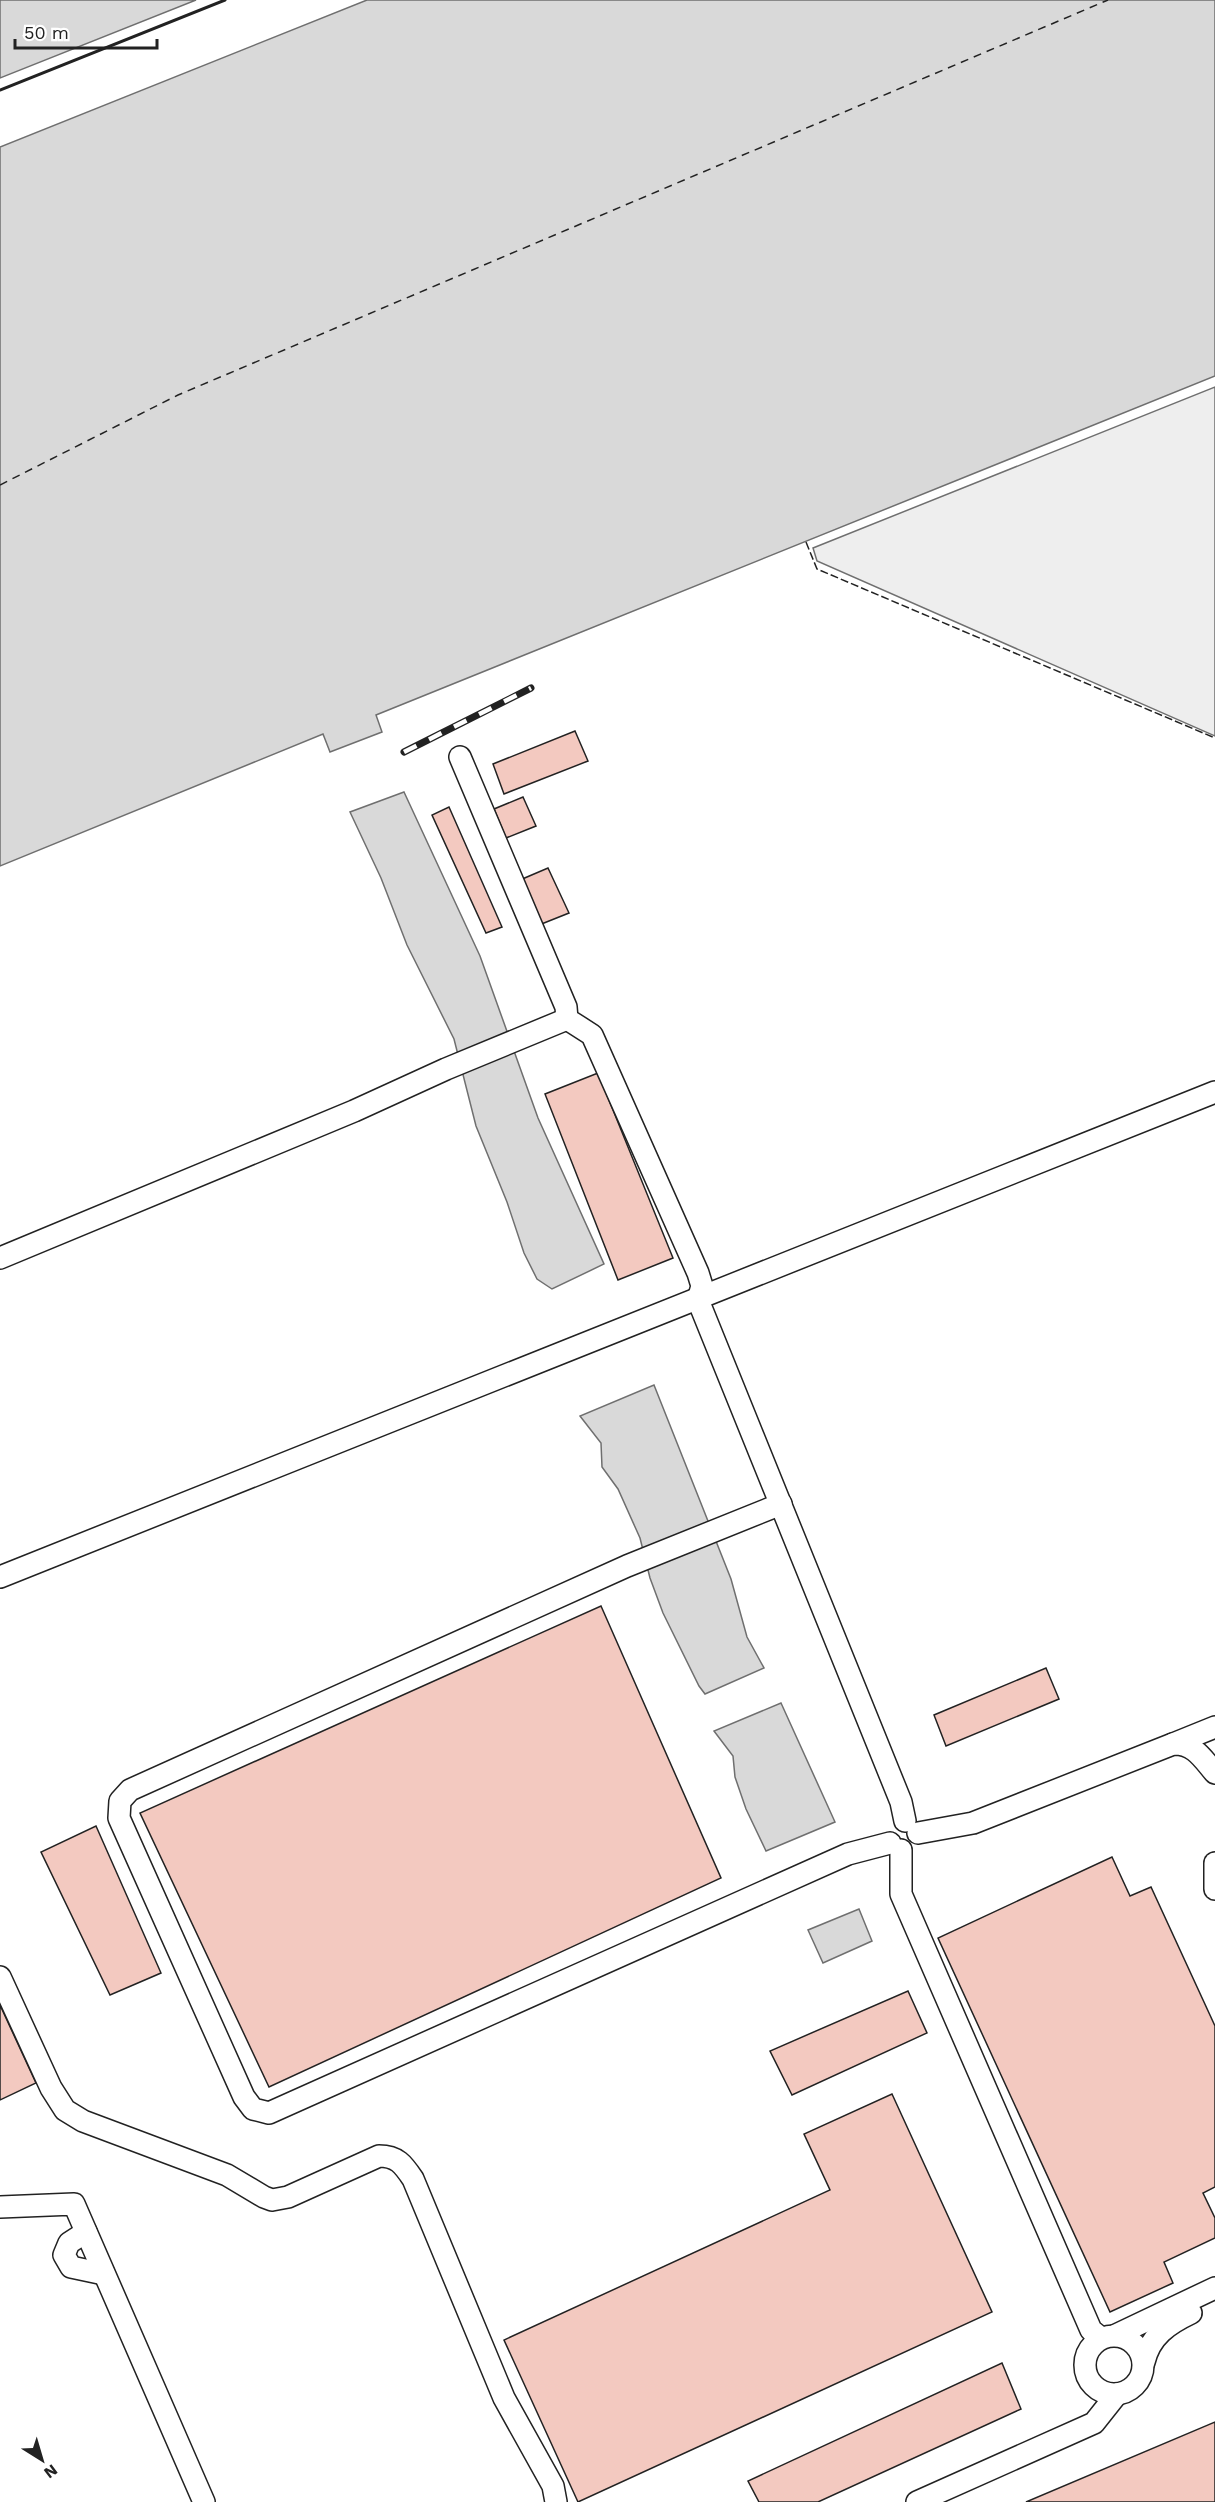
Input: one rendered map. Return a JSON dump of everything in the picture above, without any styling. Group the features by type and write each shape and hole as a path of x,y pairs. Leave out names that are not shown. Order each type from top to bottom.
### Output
{"street":[{"path":"460,757 566,1007 567,1019"},
{"path":"0,1258 354,1111 446,1069 567,1019"},
{"path":"567,1019 592,1035 698,1273 702,1286 698,1300 912,1827"},
{"path":"0,1577 1215,1092"},
{"path":"781,1504 627,1566 130,1790 120,1801 119,1818 244,2097 253,2109 260,2112 278,2110 848,1854 896,1847"},
{"path":"1144,2362 1137,2346 1131,2340 1108,2337 1091,2330 901,1894 896,1847 888,1834 892,1825 912,1827 973,1823 1215,1727"},
{"path":"1173,1744 1182,1744 1196,1751 1215,1773"},
{"path":"1215,1863 1215,1890"},
{"path":"0,1977 51,2088 65,2110 82,2121 227,2175 272,2200 288,2197 379,2156 392,2156 403,2164 412,2179 504,2398 553,2486 556,2502"},
{"path":"0,2207 74,2204 204,2502"},
{"path":"86,2232 69,2242 64,2255 71,2267 104,2274"},
{"path":"1215,2288 1108,2337 1087,2353 1086,2373 1098,2389 1117,2394 1126,2392 1140,2380 1147,2348 1164,2329 1215,2302"},
{"path":"917,2502 1094,2423 1117,2394"}],"shaded area":[{"path":"0,0 196,0 0,78"},
{"path":"367,0 1215,0 1215,376 376,715 382,732 330,752 323,734 0,866 0,147"},
{"path":"1215,387 1215,736 817,561 813,548"},
{"path":"404,792 480,956 538,1118 604,1264 552,1289 537,1279 524,1253 507,1202 476,1126 454,1039 407,945 381,878 350,812"},
{"path":"654,1385 731,1579 747,1637 764,1668 705,1694 663,1613 650,1578 640,1538 618,1489 602,1467 601,1443 580,1416"},
{"path":"781,1703 835,1822 766,1851 746,1809 735,1777 733,1756 714,1731"},
{"path":"859,1909 872,1941 823,1963 808,1930"}],"building":[{"path":"575,731 588,761 504,794 493,764"},
{"path":"523,797 536,826 506,838 494,809"},
{"path":"449,807 502,927 486,933 432,815"},
{"path":"548,868 569,913 539,925 520,880"},
{"path":"598,1073 673,1258 618,1280 545,1094"},
{"path":"601,1606 721,1878 269,2087 140,1813"},
{"path":"1046,1668 1059,1699 946,1746 934,1715"},
{"path":"96,1826 161,1973 110,1995 41,1852"},
{"path":"1112,1857 1130,1896 1151,1887 1215,2026 1215,2187 1203,2193 1215,2218 1215,2238 1164,2262 1173,2283 1110,2312 938,1938"},
{"path":"908,1991 927,2033 792,2095 770,2051"},
{"path":"0,2005 36,2083 0,2100"},
{"path":"892,2094 992,2312 578,2502 504,2340 830,2190 804,2134"},
{"path":"1002,2363 1021,2409 818,2502 759,2502 748,2481"},
{"path":"1215,2422 1215,2502 1026,2502"}],"ferry route":[{"path":"0,485 178,395 1108,0"}],"railway":[{"path":"404,752 531,688"}],"fence":[{"path":"806,542 817,569 1215,738"}],"wall":[{"path":"0,90 225,0"}]}
